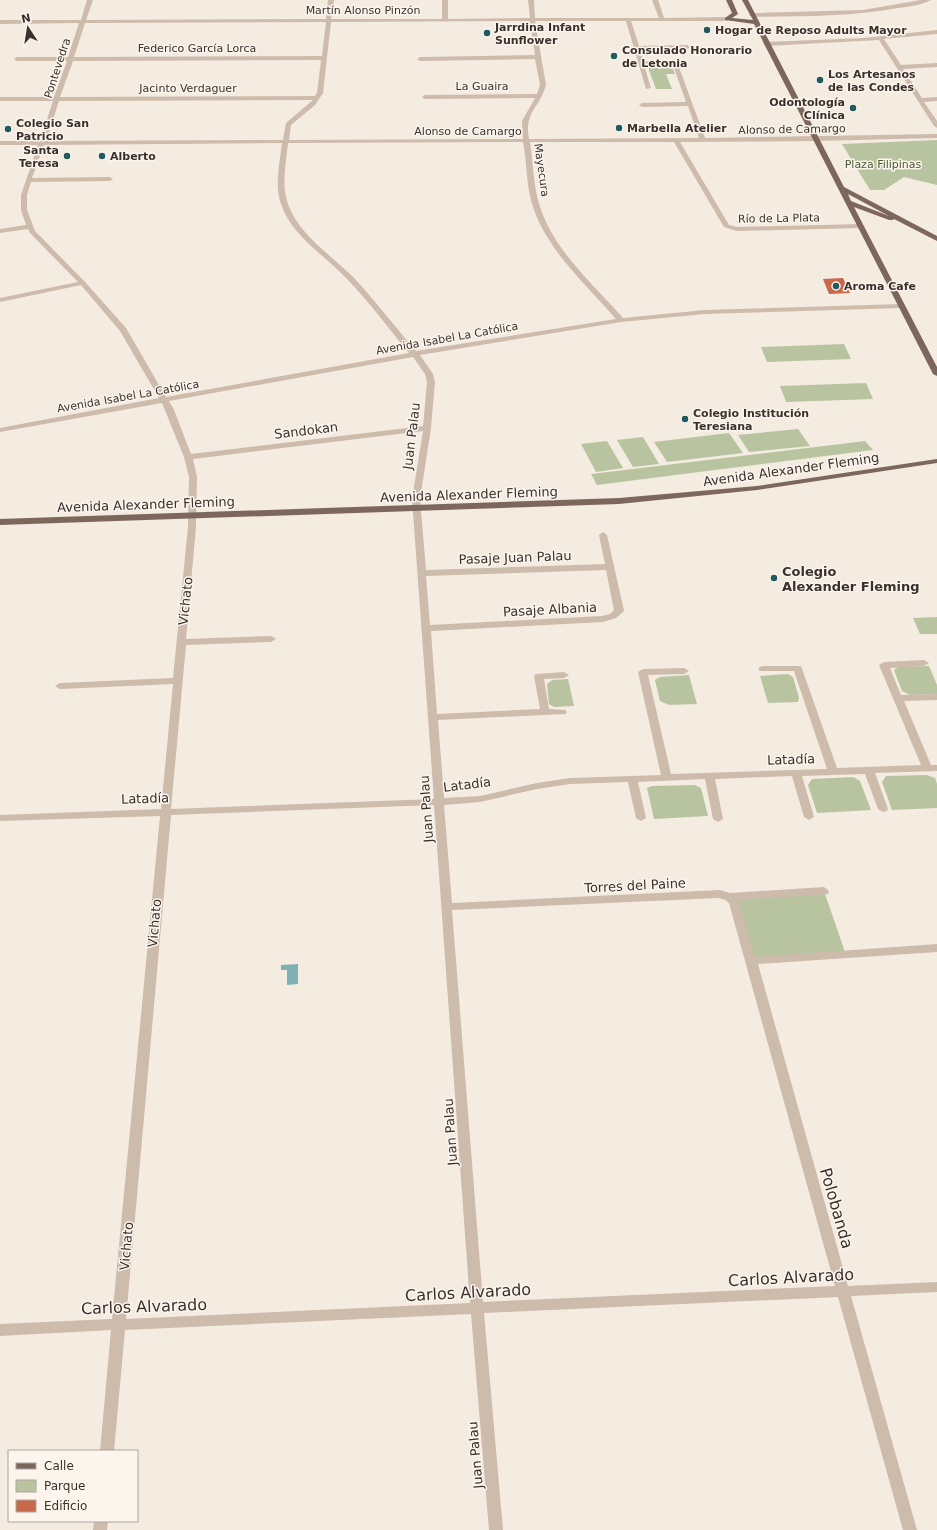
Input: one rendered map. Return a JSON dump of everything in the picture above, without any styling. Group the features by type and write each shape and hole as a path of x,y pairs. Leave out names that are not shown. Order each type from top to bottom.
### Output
{"main road":[{"path":"726,19 735,14 729,0"},
{"path":"752,15 753,0"},
{"path":"742,2 752,15 937,374"},
{"path":"726,19 755,22"},
{"path":"840,187 937,239"},
{"path":"848,202 917,229"},
{"name":"Avenida Alexander Fleming","path":"0,522 560,504 657,499 785,484 937,460"}],"street":[{"name":"Pontevedra","path":"29,227 24,202 28,180 90,0"},
{"path":"318,98 331,0"},
{"path":"445,0 446,20"},
{"name":"Mayecura","path":"531,0 532,20 543,85 539,96 525,122 534,195 544,222 566,257 621,320"},
{"path":"655,0 662,19"},
{"path":"752,15 851,11 913,4 928,0"},
{"path":"628,19 648,88"},
{"name":"Martín Alonso Pinzón","path":"0,22 726,19"},
{"path":"766,44 880,39 937,32"},
{"path":"880,39 937,126"},
{"path":"636,48 687,47"},
{"path":"14,66 20,51"},
{"name":"Federico García Lorca","path":"17,59 324,58"},
{"path":"420,59 538,58"},
{"path":"641,63 675,63 703,140"},
{"path":"899,67 937,65"},
{"path":"0,98 1,90"},
{"name":"La Guaira","path":"425,97 539,96"},
{"name":"Jacinto Verdaguer","path":"0,98 318,98"},
{"name":"Juan Palau","path":"318,98 313,104 288,124 280,183 282,200 288,215 300,232 351,278 414,354 429,374 431,382 427,428 417,494 417,508 477,1308 496,1530"},
{"path":"920,100 937,99"},
{"path":"642,105 690,104"},
{"name":"Alonso de Camargo","path":"0,143 703,140 937,136"},
{"name":"Río de La Plata","path":"676,140 726,226 737,229 860,226"},
{"path":"28,180 110,179"},
{"path":"0,231 29,227"},
{"name":"Vichato","path":"29,227 83,283 124,330 165,400 178,428 188,456 193,477 192,515 181,642 164,811 107,1450"},
{"path":"0,300 83,283"},
{"name":"Avenida Isabel La Católica","path":"0,430 414,354 621,320 705,312 902,306"},
{"name":"Sandokan","path":"188,456 427,428"},
{"name":"Pasaje Albania","path":"426,628 603,619 613,616 618,611 608,567 603,535"},
{"name":"Pasaje Juan Palau","path":"422,573 608,567"},
{"path":"181,642 271,639"},
{"path":"924,663 884,665 932,768"},
{"path":"762,669 798,668 833,772"},
{"path":"667,778 643,672 684,671"},
{"path":"545,712 539,676 564,675"},
{"path":"60,686 177,681"},
{"path":"899,698 937,697"},
{"path":"433,717 562,712"},
{"name":"Latadía","path":"0,818 439,802 480,799 550,783 932,768"},
{"path":"869,770 883,809"},
{"path":"796,773 808,817"},
{"path":"708,776 718,819"},
{"path":"632,779 641,818"},
{"name":"Torres del Paine","path":"447,908 720,894 728,896 824,891"},
{"name":"Polobanda","path":"728,896 734,902 751,961 910,1530"},
{"path":"751,961 937,948"},
{"name":"Carlos Alvarado","path":"0,1330 119,1326 477,1308 937,1288"}],"green space":[{"path":"647,65 671,65 675,74 666,74 672,89 656,89"},
{"name":"Plaza Filipinas","path":"937,140 937,185 904,177 884,190 870,190 842,144"},
{"path":"844,344 851,359 767,362 761,347"},
{"path":"866,383 873,399 786,402 780,386"},
{"path":"798,429 810,446 749,452 738,435"},
{"path":"729,433 743,453 667,462 654,442"},
{"path":"643,437 659,464 633,467 617,440"},
{"path":"607,441 623,468 596,472 581,444"},
{"path":"865,441 873,450 597,485 591,474"},
{"path":"937,617 937,634 920,634 913,618"},
{"path":"929,666 937,685 937,694 910,695 902,691 894,670 898,667"},
{"path":"788,674 793,677 799,698 798,702 768,703 760,676"},
{"path":"689,675 697,704 669,705 660,701 655,680 660,677"},
{"path":"568,679 574,706 554,707 549,704 547,684 552,680"},
{"path":"927,775 935,778 937,784 937,808 892,810 882,782 886,776"},
{"path":"853,777 860,781 871,810 817,813 808,785 812,779"},
{"path":"695,785 701,788 708,816 654,819 647,788 652,786"},
{"path":"824,891 846,955 751,961 729,897"}],"water":[{"path":"298,964 298,984 287,985 287,970 281,970 281,965"}],"building":[{"name":"Aroma Cafe","path":"843,278 850,293 829,294 823,279"}],"place":[{"name":"Hogar de Reposo Adults Mayor","path":"707,30"},
{"name":"Jarrdina Infant Sunflower","path":"487,33"},
{"name":"Consulado Honorario de Letonia","path":"614,56"},
{"name":"Los Artesanos de las Condes","path":"820,80"},
{"name":"Odontología Clínica","path":"853,108"},
{"name":"Marbella Atelier","path":"619,128"},
{"name":"Colegio San Patricio","path":"8,129"},
{"name":"Santa Teresa","path":"67,156"},
{"name":"Alberto","path":"102,156"},
{"name":"Aroma Cafe","path":"836,286"},
{"name":"Colegio Institución Teresiana","path":"685,419"},
{"name":"Colegio Alexander Fleming","path":"774,578"}]}
